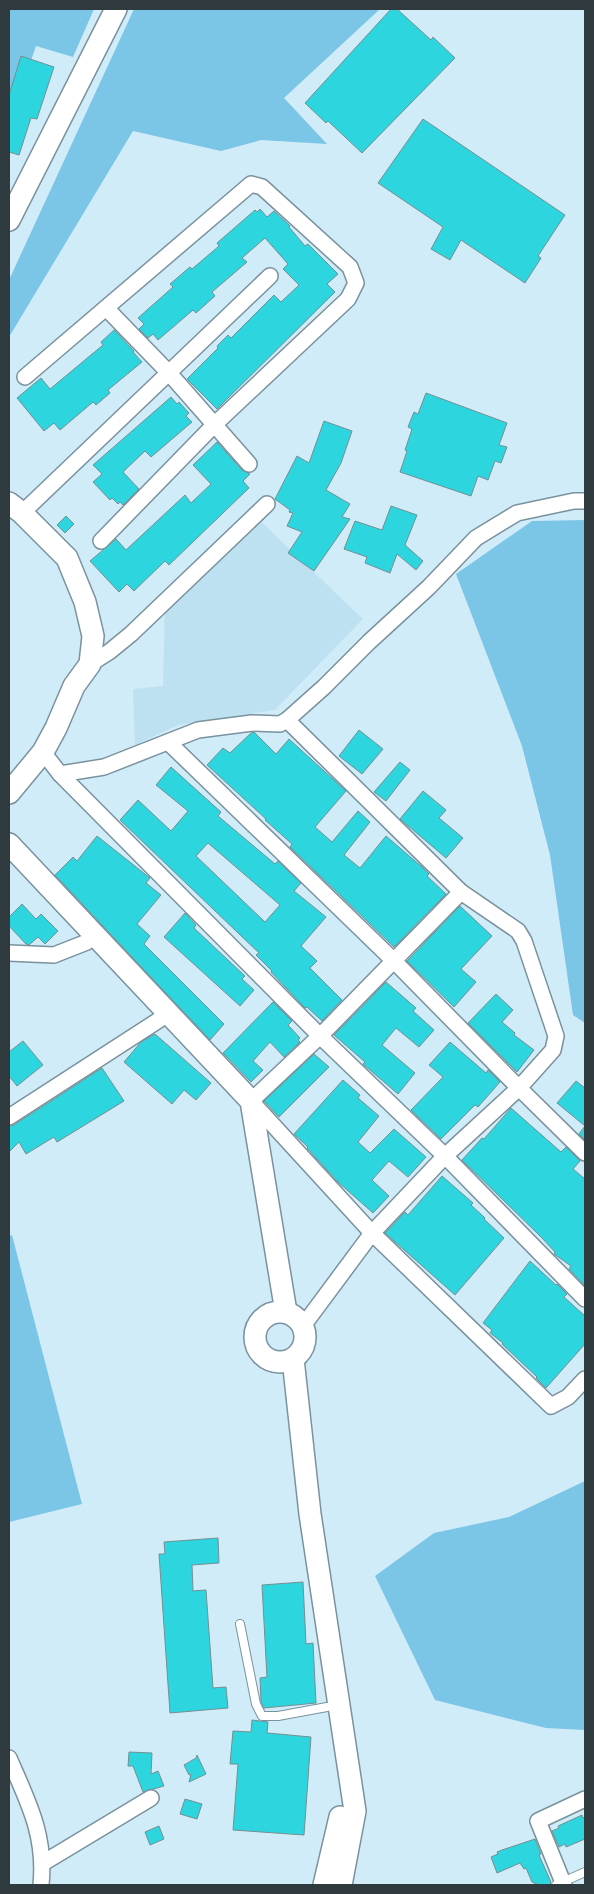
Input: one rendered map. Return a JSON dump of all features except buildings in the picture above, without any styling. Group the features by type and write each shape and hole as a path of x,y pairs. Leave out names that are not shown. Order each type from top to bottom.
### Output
{"main road":[{"path":"9,220 116,9"},
{"path":"9,793 42,752 56,728 74,686 90,664 93,636 85,602 68,558 15,508"},
{"path":"9,844 251,1101 280,1312"},
{"path":"9,862 162,1018 241,1102 280,1312"},
{"path":"280,1312 296,1317 303,1326 305,1338 302,1350 285,1360 267,1358 259,1350 255,1340 256,1328 263,1318 280,1312"},
{"path":"285,1360 327,1707 342,1810 324,1885"},
{"path":"285,1360 355,1811 341,1885"}],"street":[{"path":"25,377 251,184 262,187 350,267 356,283 348,299 214,425 101,541"},
{"path":"15,508 168,373 270,276"},
{"path":"106,308 168,373 249,464"},
{"path":"60,774 104,768 198,730 252,723 280,724 324,687 369,642 429,587 476,538 517,513 574,501 585,501"},
{"path":"90,664 109,652 131,634 267,504"},
{"path":"286,720 461,892 518,932 524,941 556,1036 553,1050 519,1088 445,1156 372,1233 303,1326"},
{"path":"168,742 393,960 585,1153"},
{"path":"42,752 60,774 320,1036 445,1156 585,1299"},
{"path":"461,892 320,1036 251,1101 372,1233 552,1406 568,1397 585,1379"},
{"path":"9,953 54,955 87,942"},
{"path":"9,1116 162,1018"},
{"path":"9,1758 35,1817 43,1863 41,1885"},
{"path":"43,1863 151,1798"},
{"path":"561,1884 538,1821 585,1799"}],"lane":[{"path":"240,1624 256,1704 262,1716 278,1716 327,1707"},
{"path":"561,1884 585,1872"}],"shaded area":[{"path":"9,9 94,9 73,57 36,46 9,123"},
{"path":"134,9 380,9 284,98 327,144 261,140 221,151 133,131 9,337 9,280"},
{"path":"254,515 363,619 275,710 178,725 135,745 133,689 163,686 165,603"},
{"path":"585,520 585,1023 573,1015 550,855 522,746 456,574 532,521"},
{"path":"12,1235 82,1504 9,1522 9,1236"},
{"path":"585,1481 585,1730 546,1728 435,1700 375,1576 434,1533 509,1517"}]}
